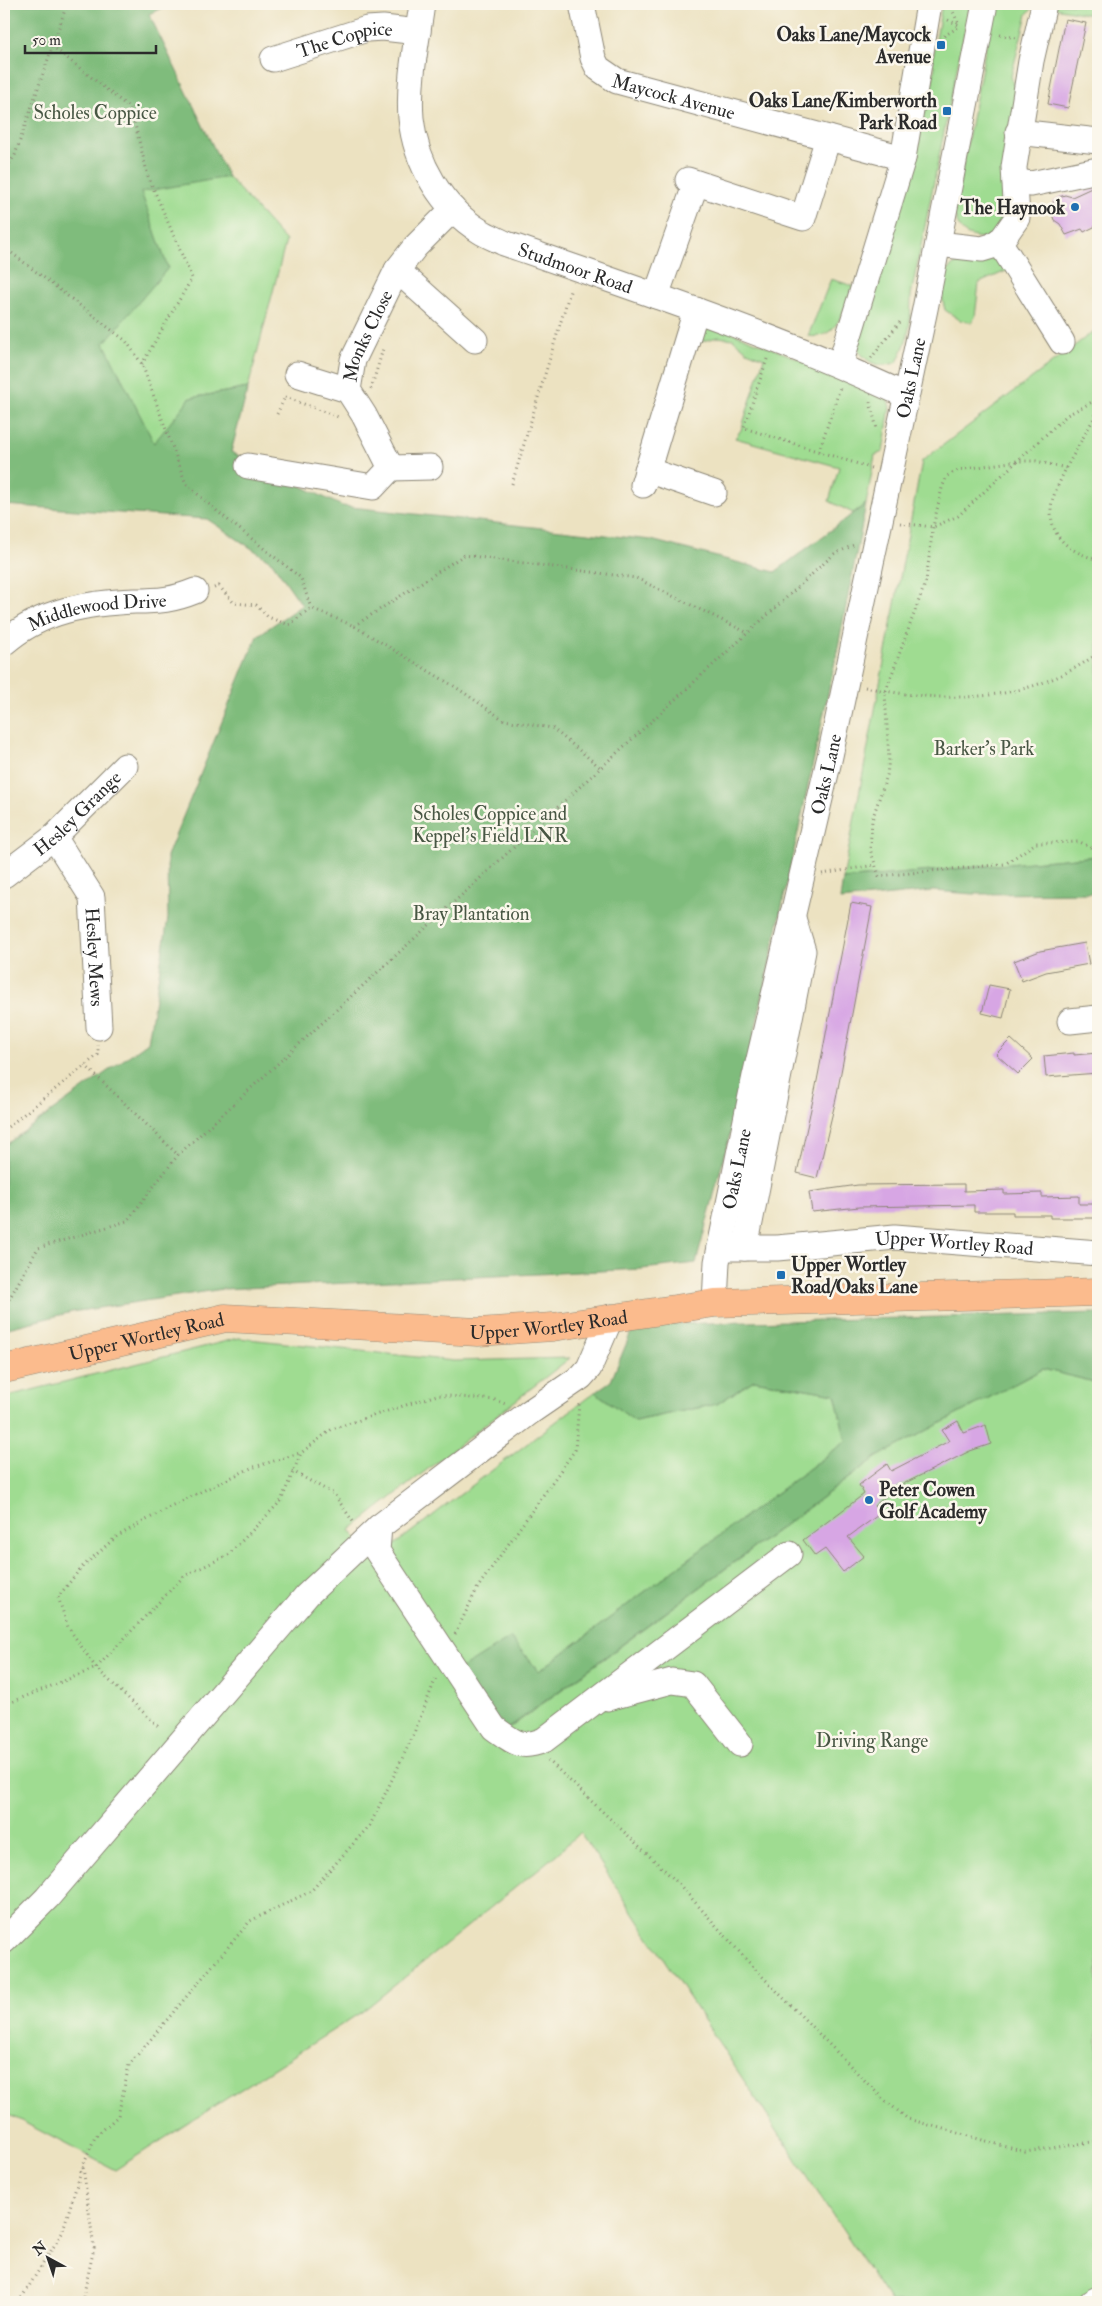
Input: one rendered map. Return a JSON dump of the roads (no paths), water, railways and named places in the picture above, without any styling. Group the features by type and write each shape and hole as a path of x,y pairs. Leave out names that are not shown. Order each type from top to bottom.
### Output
{"main road":[{"name":"Upper Wortley Road","path":"4,1369 224,1318 478,1332 553,1327 610,1317 715,1303 1098,1292"}],"street":[{"name":"Studmoor Road","path":"422,4 412,80 411,117 419,152 436,188 453,209 480,231 504,243 773,339 850,369 905,395"},
{"name":"Maycock Avenue","path":"582,4 593,58 598,68 616,81 902,158"},
{"path":"850,369 902,158 928,4"},
{"name":"Oaks Lane","path":"715,1303 717,1262 754,1076 830,756 905,395 925,309 985,4"},
{"path":"938,244 982,249 999,241 1012,229 1017,218 1014,167 1018,132 1044,4"},
{"name":"The Coppice","path":"273,59 367,29 382,28 418,32"},
{"path":"1018,132 1098,141"},
{"path":"656,296 692,181 803,218 828,138"},
{"path":"1015,181 1031,184 1098,170"},
{"name":"Monks Close","path":"391,468 372,430 348,390 353,360 397,270 415,247 453,209"},
{"path":"999,241 1062,342"},
{"path":"397,270 474,340"},
{"path":"696,310 645,478 714,493"},
{"path":"297,374 348,390"},
{"path":"248,466 373,487 391,468 430,467"},
{"name":"Middlewood Drive","path":"4,643 42,617 78,606 161,602 195,591"},
{"name":"Hesley Grange","path":"6,870 54,837 125,766"},
{"name":"Hesley Mews","path":"54,837 92,897 99,1027"},
{"path":"745,1248 802,950 792,915"},
{"path":"1070,1021 1098,1018"},
{"name":"Upper Wortley Road","path":"720,1248 777,1248 895,1237 1098,1254"},
{"path":"4,1941 47,1898 307,1595 372,1533 530,1412 581,1377 589,1368 610,1317"},
{"path":"372,1533 378,1551 494,1728 519,1745 532,1745 544,1740 789,1554"},
{"path":"596,1701 672,1681 693,1684 740,1744"},
{"path":"1092,2302 1098,2299"}],"place":[{"name":"Oaks Lane/Maycock Avenue","path":"941,45"},
{"name":"Oaks Lane/Kimberworth Park Road","path":"947,111"},
{"name":"The Haynook","path":"1075,207"},
{"name":"Upper Wortley Road/Oaks Lane","path":"781,1275"},
{"name":"Peter Cowen Golf Academy","path":"869,1500"}],"park label":[{"name":"Scholes Coppice","path":"95,112"},
{"name":"Barker's Park","path":"984,748"},
{"name":"Scholes Coppice and Keppel's Field LNR","path":"490,824"},
{"name":"Bray Plantation","path":"471,913"},
{"name":"Driving Range","path":"872,1740"}]}
